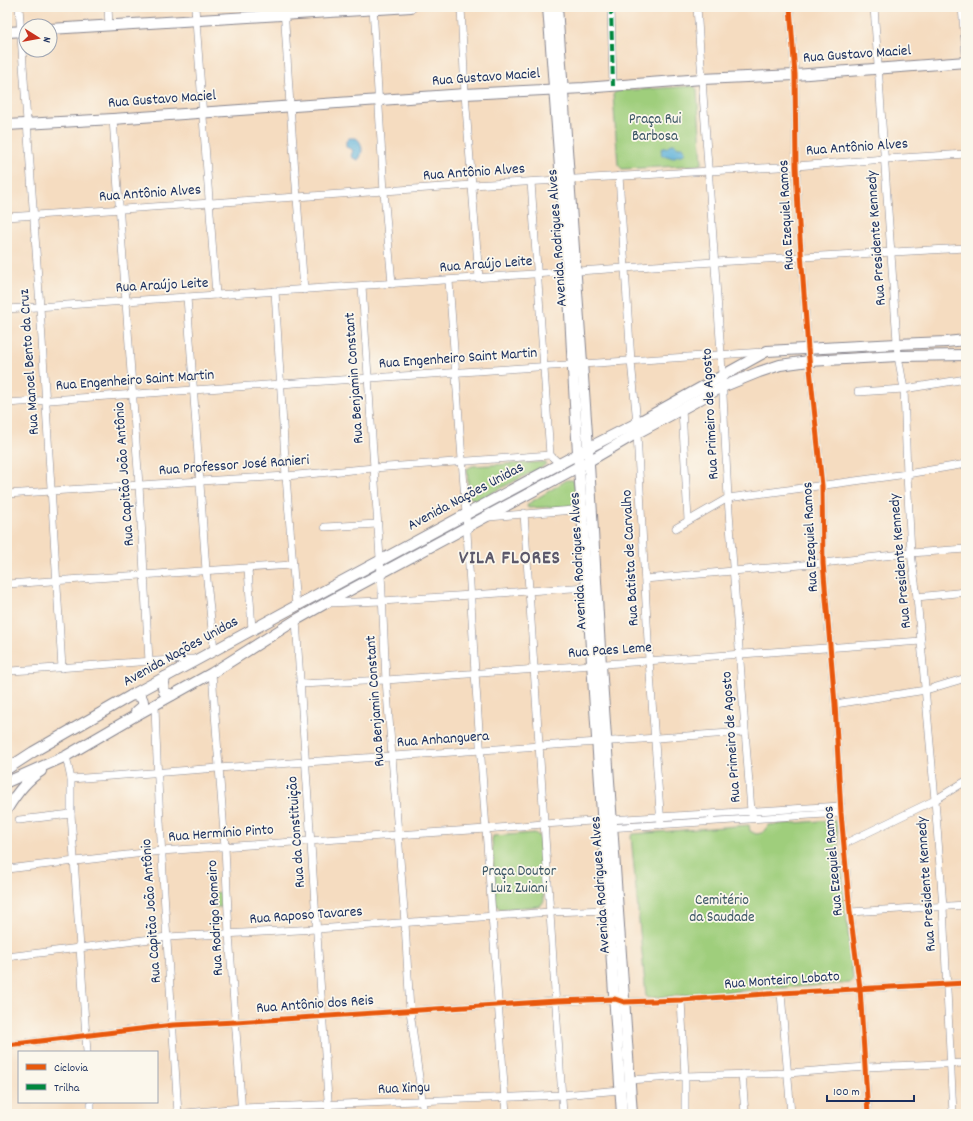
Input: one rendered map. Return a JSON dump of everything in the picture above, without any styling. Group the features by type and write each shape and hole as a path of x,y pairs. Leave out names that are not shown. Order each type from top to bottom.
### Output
{"main road":[{"path":"58,29 196,21 285,11 411,7"},
{"name":"Avenida Rodrigues Alves","path":"548,7 558,89 572,272 577,364 578,454 587,509 601,742 620,1000 620,1090 622,1114"},
{"name":"Avenida Rodrigues Alves","path":"557,7 558,89"},
{"path":"7,32 18,31"},
{"name":"Rua Gustavo Maciel","path":"7,124 379,101 465,94 613,86 702,79 795,75 966,62"},
{"name":"Avenida Nações Unidas","path":"7,782 66,756 212,673 296,620 326,603 589,461 637,428 722,376 768,351 966,340"},
{"name":"Avenida Nações Unidas","path":"7,769 20,762 33,752 132,695 588,448 682,409 722,387 780,365 809,361 898,356 966,355"},
{"name":"Avenida Rodrigues Alves","path":"577,364 589,461 587,509 587,587 596,665"},
{"path":"165,677 163,688 164,692 172,695"},
{"path":"132,695 142,698 144,701 143,706 133,717"},
{"path":"7,762 20,762"},
{"path":"7,809 23,786 34,775 42,771 49,763"},
{"name":"Avenida Rodrigues Alves","path":"608,824 608,910 630,1080 632,1114"}],"street":[{"name":"Rua Manoel Bento da Cruz","path":"20,7 22,18"},
{"path":"108,7 109,26"},
{"path":"196,7 216,295"},
{"path":"460,7 479,278"},
{"path":"611,7 613,86"},
{"name":"Rua Primeiro de Agosto","path":"697,7 721,354 728,498 752,815"},
{"name":"Rua Ezequiel Ramos","path":"790,7 795,75 796,166 801,257 809,361 822,486 823,563 835,704 844,844 850,912 860,988 868,1114"},
{"name":"Rua Presidente Kennedy","path":"874,7 897,344 904,389 911,553 917,597 935,800 953,1114"},
{"path":"962,7 966,56"},
{"path":"374,8 384,192 392,284"},
{"path":"285,11 290,106 304,290"},
{"name":"Rua Manoel Bento da Cruz","path":"25,58 33,215 62,668"},
{"name":"Rua Capitão João Antônio","path":"113,118 133,394 149,661"},
{"name":"Rua Antônio Alves","path":"7,217 472,185 709,172 966,154"},
{"name":"Rua Batista de Carvalho","path":"619,176 631,361 637,428 649,660 661,825"},
{"path":"531,182 550,455 560,464"},
{"name":"Rua Araújo Leite","path":"7,309 714,262 966,248"},
{"path":"449,280 506,1114"},
{"name":"Rua Benjamin Constant","path":"362,286 381,573 386,680 405,923 410,1011 424,1114"},
{"path":"275,291 286,476 296,606"},
{"path":"187,297 206,570 214,650"},
{"name":"Rua Engenheiro Saint Martin","path":"7,403 768,351"},
{"path":"858,392 904,389 966,379"},
{"path":"682,409 688,520"},
{"name":"Rua Professor José Ranieri","path":"7,494 286,476 550,455"},
{"path":"676,528 728,498 907,474 966,464"},
{"path":"485,517 587,509"},
{"path":"524,513 543,824 564,1114"},
{"path":"326,527 377,524"},
{"path":"645,579 823,563 911,553 966,550"},
{"path":"7,584 292,565"},
{"path":"248,568 252,630"},
{"path":"326,603 382,601 587,587"},
{"path":"917,597 966,592"},
{"name":"Rua da Constituição","path":"296,620 329,1114"},
{"name":"Rua Paes Leme","path":"300,684 386,680 921,640"},
{"path":"7,671 198,659"},
{"name":"Rua Rodrigo Romeiro","path":"212,673 225,847 229,934 241,1111"},
{"path":"835,704 926,690 966,678"},
{"name":"Rua Capitão João Antônio","path":"154,705 161,851 178,1114"},
{"name":"Rua Anhanguera","path":"71,779 745,732"},
{"path":"66,756 71,779 71,814 87,1051"},
{"path":"844,844 935,800 966,781"},
{"path":"486,830 543,824 661,825 841,806"},
{"path":"608,824 660,817 842,813"},
{"path":"19,820 71,814"},
{"name":"Rua Hermínio Pinto","path":"7,869 161,851 310,840 486,830"},
{"path":"850,912 966,905"},
{"name":"Rua Raposo Tavares","path":"7,957 167,937 317,929 550,912 608,910"},
{"name":"Rua Monteiro Lobato","path":"620,1000 681,1000 860,988 966,983"},
{"path":"782,993 791,1114"},
{"name":"Rua Antônio dos Reis","path":"7,1045 173,1025 323,1017 557,1001 620,1000"},
{"path":"681,1000 686,1076 685,1114"},
{"path":"620,1090 630,1080 966,1063"},
{"path":"742,1074 745,1114"},
{"name":"Rua Xingu","path":"175,1114 241,1111 329,1104 562,1095 620,1090"},
{"path":"90,1103 91,1114"}],"green space":[{"name":"Praça Rui Barbosa","path":"693,86 697,89 702,163 699,165 622,169 618,165 613,95 616,91"},
{"path":"545,462 546,464 542,467 478,500 469,497 467,469 472,466"},
{"path":"567,480 573,480 574,483 576,496 575,505 527,507 528,504"},
{"name":"Cemitério da Saudade","path":"833,820 837,826 853,979 850,983 648,998 646,996 631,836 633,834 749,825 750,831 756,834 764,832 768,825"},
{"name":"Praça Doutor Luiz Zuiani","path":"535,833 539,836 544,901 540,906 500,909 496,904 493,836"},
{"path":"222,892 223,907 214,907 213,893"}],"water":[{"path":"349,138 356,138 360,142 362,151 358,160 351,156 353,150 346,147 346,141"},
{"path":"671,144 678,147 683,147 685,151 684,154 673,158 662,156 662,149 667,148"}],"marked path":[{"path":"611,7 613,86"}],"cycle path":[{"path":"790,7 795,75 798,210 808,349 822,486 823,563 835,704 841,813 850,912 860,988 868,1114"},
{"path":"7,1045 173,1025 557,1001 615,999 624,1002 681,1000 966,983"}],"district":[{"name":"VILA FLORES","path":"510,559"}]}
